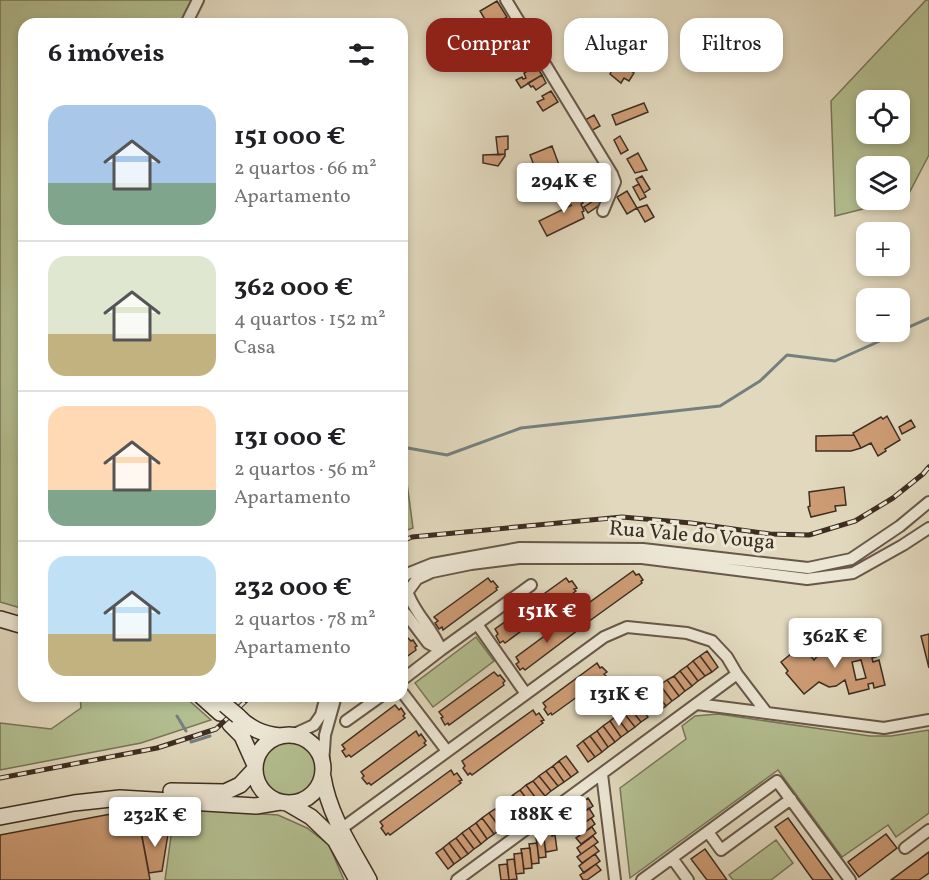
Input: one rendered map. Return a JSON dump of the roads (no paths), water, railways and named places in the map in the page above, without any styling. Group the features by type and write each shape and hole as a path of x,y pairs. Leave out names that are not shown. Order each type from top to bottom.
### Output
{"street":[{"path":"189,18 198,0"},
{"path":"506,0 612,174 615,182 603,211"},
{"name":"Rua Vale do Vouga","path":"408,574 432,564 520,548 643,549 808,568 851,559 900,526 929,502"},
{"name":"Rua Vale do Vouga","path":"408,587 417,579 432,572 519,558 642,558 807,579 853,573 929,528"},
{"path":"408,676 531,585"},
{"path":"408,596 436,638 441,650"},
{"path":"0,609 18,614"},
{"path":"408,617 428,643 441,650"},
{"path":"0,619 18,624"},
{"path":"477,624 526,694"},
{"path":"341,829 604,637 627,627 687,633 712,641 727,657 766,712"},
{"path":"457,880 737,674"},
{"path":"408,700 447,750"},
{"path":"211,702 247,726 265,734 301,737 316,748 321,756 328,801 369,880"},
{"path":"0,807 71,793 119,789 225,792 240,785 255,767 261,750 266,744 314,725 321,715 324,702"},
{"path":"0,817 74,803 120,798 256,806 297,803 306,800 319,786 323,771 324,735 334,702"},
{"path":"346,721 373,702"},
{"path":"697,704 884,728 929,720"},
{"path":"225,711 242,736 262,790 270,798 311,817 335,840 357,880"},
{"path":"602,774 615,880"},
{"path":"642,880 777,781 850,880"},
{"path":"708,832 721,850 791,799"},
{"path":"905,848 929,830"},
{"path":"672,858 688,880"}],"waterway":[{"path":"910,327 929,318"},
{"path":"408,448 447,455 521,428 720,406 760,381 787,355 835,361 878,342"},
{"path":"177,716 186,731"},
{"path":"191,741 210,736"}],"railway":[{"path":"408,539 622,517 691,523 770,534 809,535 855,521 893,498 929,467"},
{"path":"0,778 157,748 216,729 245,702"}]}
